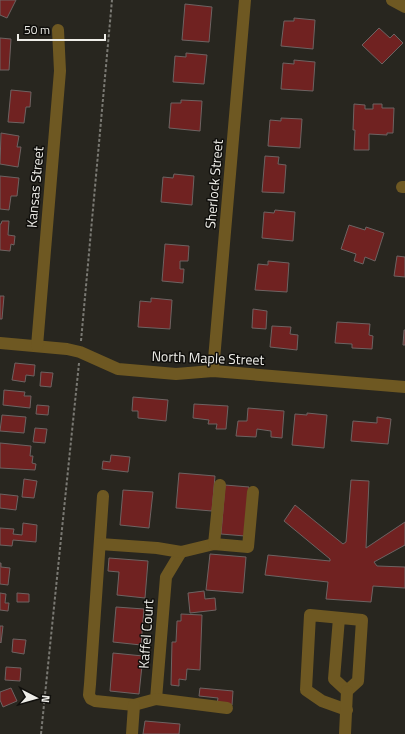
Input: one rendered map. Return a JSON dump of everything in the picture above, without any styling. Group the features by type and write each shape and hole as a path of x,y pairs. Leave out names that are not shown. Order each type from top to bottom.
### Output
{"street":[{"name":"Sherlock Street","path":"213,371 245,0"},
{"path":"392,0 405,7"},
{"name":"Kansas Street","path":"37,346 60,71 58,30"},
{"name":"North Maple Street","path":"0,343 67,349 80,352 118,369 176,374 213,371 405,387"},
{"path":"214,544 220,485"},
{"path":"100,544 157,548 180,552 214,544 248,547 253,492"},
{"path":"103,496 89,695 91,699 95,701 134,705 156,699 227,708"},
{"name":"Kaffel Court","path":"156,699 166,577 180,552"},
{"path":"347,691 358,681 362,620 310,616 306,690 322,701 347,710"},
{"path":"339,618 334,679 347,691 345,734"},
{"path":"132,734 134,705"}],"path":[{"path":"41,734 80,352 112,0"}],"building":[{"path":"0,0 16,0 7,18 0,15"},
{"path":"185,4 212,7 209,42 182,40"},
{"path":"294,18 315,20 313,49 281,46 284,21 294,21"},
{"path":"379,28 390,38 394,34 403,43 382,64 362,45"},
{"path":"0,38 11,39 9,70 0,70"},
{"path":"186,53 207,55 204,84 173,82 175,56 186,57"},
{"path":"294,60 315,62 313,91 281,89 283,63 294,64"},
{"path":"11,90 31,92 30,107 26,107 24,123 8,122"},
{"path":"181,100 202,101 200,131 169,128 171,103 181,103"},
{"path":"354,104 365,105 365,109 373,109 373,104 382,104 382,108 394,108 393,133 387,133 387,135 369,134 369,150 354,150"},
{"path":"281,118 302,119 300,148 268,146 270,120 281,121"},
{"path":"1,133 19,136 17,147 21,147 18,167 0,164"},
{"path":"265,156 279,157 278,164 286,165 284,193 262,192"},
{"path":"174,174 194,176 192,205 161,202 163,177 173,178"},
{"path":"0,176 19,178 17,196 11,196 9,210 0,209"},
{"path":"275,210 295,212 293,241 262,238 264,212 274,213"},
{"path":"2,221 9,221 8,235 15,236 14,245 11,244 10,251 0,250 0,224"},
{"path":"349,225 365,230 366,227 384,233 375,261 365,257 363,264 354,261 356,254 341,249"},
{"path":"165,244 189,246 188,261 180,261 180,269 184,269 183,283 162,281"},
{"path":"397,256 405,257 405,277 394,276"},
{"path":"268,261 289,263 287,292 255,290 258,264 268,265"},
{"path":"0,296 4,296 2,319 0,319"},
{"path":"151,298 172,300 170,329 138,327 140,301 151,302"},
{"path":"253,309 267,311 266,329 252,328"},
{"path":"337,322 370,324 369,335 373,336 372,349 352,348 352,344 335,343"},
{"path":"272,326 291,327 290,334 298,335 297,350 270,347"},
{"path":"404,330 405,345 403,345"},
{"path":"15,363 35,365 34,376 26,375 25,382 12,380"},
{"path":"41,372 53,373 51,387 40,386"},
{"path":"4,390 25,392 24,396 31,396 30,408 3,405"},
{"path":"133,397 168,400 166,421 138,418 138,411 132,411"},
{"path":"194,404 228,406 226,429 216,429 217,424 208,424 209,420 193,418"},
{"path":"37,405 49,406 48,415 36,414"},
{"path":"248,408 284,411 282,438 271,437 271,431 257,429 256,437 236,436 238,421 247,421"},
{"path":"307,413 327,415 324,448 292,445 295,414 307,415"},
{"path":"2,415 26,417 24,433 0,431"},
{"path":"377,417 391,419 388,444 351,441 353,421 377,423"},
{"path":"35,428 47,429 45,443 33,442"},
{"path":"0,443 31,446 30,456 33,456 32,463 36,464 35,470 0,468"},
{"path":"111,455 130,457 128,472 102,469 103,461 110,462"},
{"path":"179,473 215,476 212,511 176,508"},
{"path":"24,479 37,481 34,498 22,497"},
{"path":"351,480 369,481 366,548 405,522 405,545 374,562 377,566 405,567 405,588 373,586 371,602 326,599 328,582 265,575 268,555 330,561 330,559 284,521 295,505 343,544 346,542"},
{"path":"225,485 249,487 245,536 221,534"},
{"path":"123,490 153,492 149,528 120,525"},
{"path":"0,494 18,496 16,510 0,508"},
{"path":"23,523 37,525 36,542 13,540 12,546 0,545 0,528 14,529 13,534 22,535"},
{"path":"210,554 246,557 243,593 206,590"},
{"path":"109,558 148,561 145,598 117,595 119,572 108,571"},
{"path":"0,563 1,567 10,568 8,585 0,584"},
{"path":"204,591 205,599 215,598 216,610 190,613 188,593"},
{"path":"0,593 6,594 5,603 9,603 8,611 0,610"},
{"path":"17,593 29,594 29,602 17,602"},
{"path":"116,607 144,609 141,645 113,642"},
{"path":"181,614 202,615 200,670 187,669 186,680 179,679 179,686 171,685 172,642 176,642 177,621 181,621"},
{"path":"0,626 3,626 1,643 0,642"},
{"path":"13,639 26,640 24,654 12,652"},
{"path":"113,653 143,656 139,694 110,691"},
{"path":"6,667 21,668 20,681 5,680"},
{"path":"11,688 17,701 3,707 0,700 0,692"},
{"path":"200,688 233,691 232,705 217,704 218,698 199,696"},
{"path":"145,721 180,724 179,734 143,734"}]}
